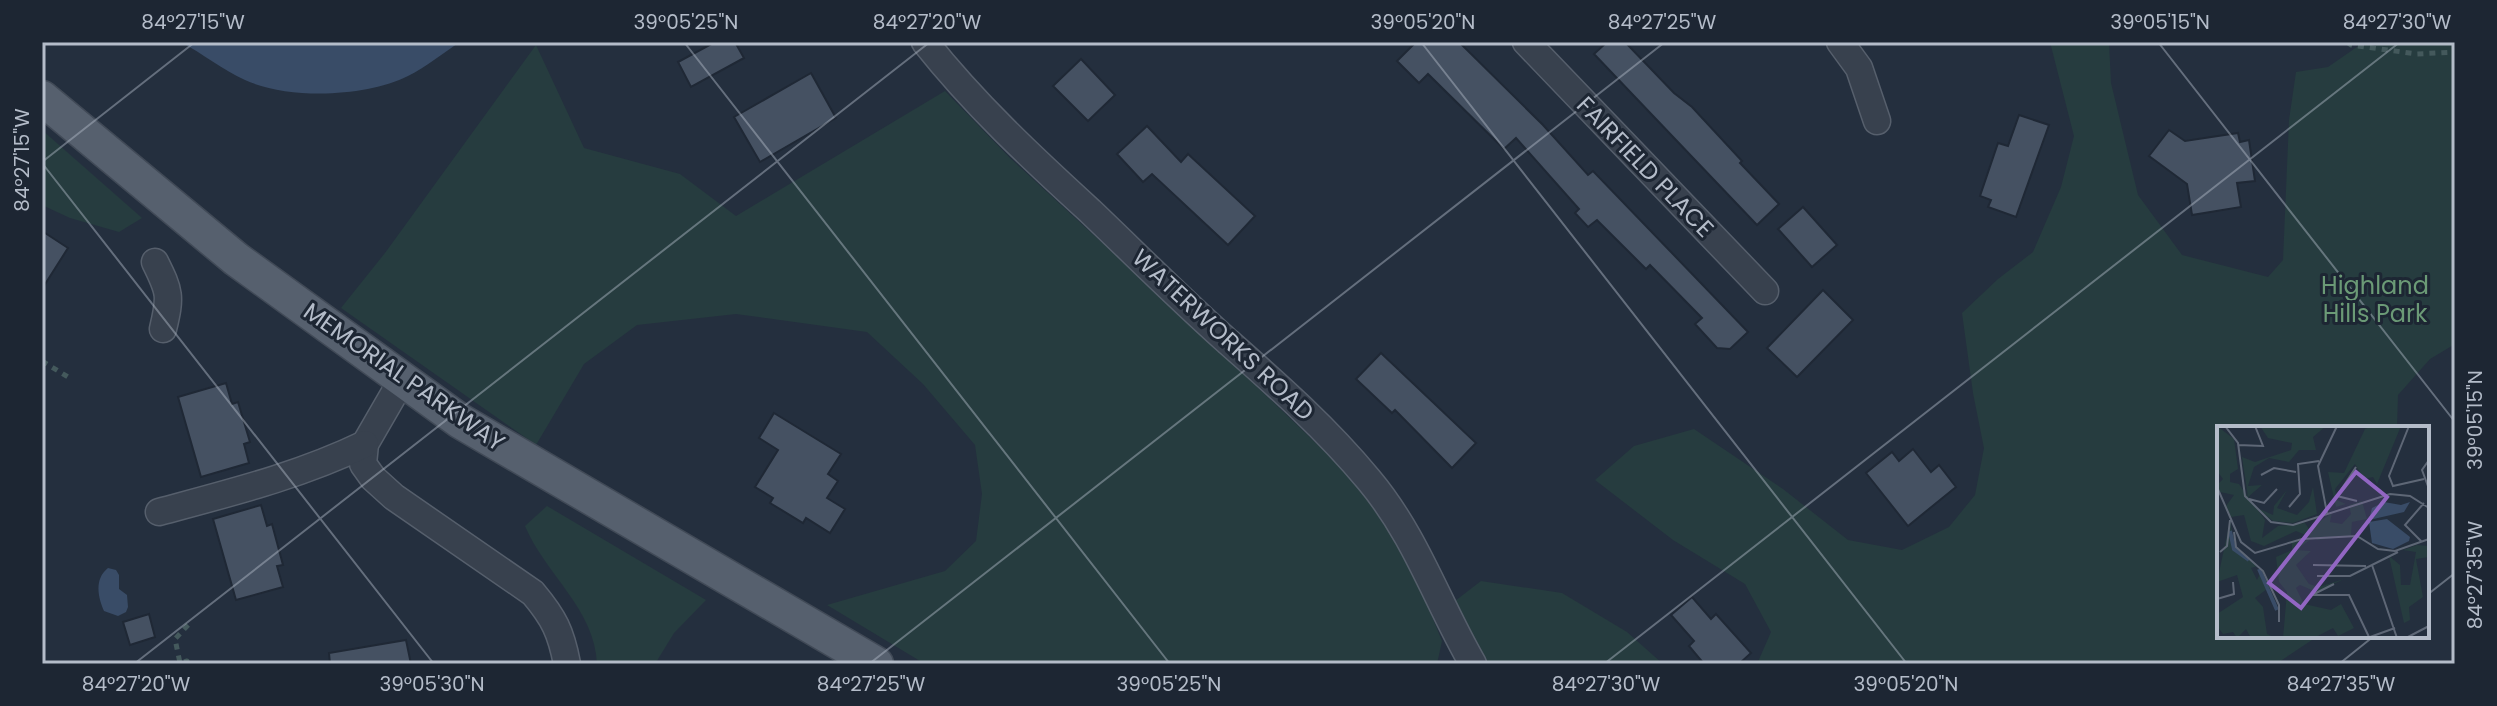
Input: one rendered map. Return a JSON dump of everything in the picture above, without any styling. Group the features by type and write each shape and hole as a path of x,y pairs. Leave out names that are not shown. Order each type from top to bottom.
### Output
{"main road":[{"name":"MEMORIAL PARKWAY","path":"42,98 236,259 460,421 876,664"}],"street":[{"name":"WATERWORKS ROAD","path":"925,42 949,73 1019,145 1323,427 1371,482 1414,543 1449,622 1473,664"},
{"name":"FAIRFIELD PLACE","path":"1526,42 1765,291"},
{"path":"1840,42 1859,68 1877,121"},
{"path":"155,262 167,286 170,301 163,329"},
{"path":"402,380 365,444 363,464 394,497 533,593 551,614 561,634 567,664"},
{"path":"159,512 288,476 365,444"}],"path":[{"path":"2347,42 2417,54 2455,52"},
{"path":"42,361 68,377"},
{"path":"187,664 187,661 180,663 175,639 189,624"}],"green space":[{"name":"Highland Hills Park","path":"2050,42 2109,42 2111,83 2138,195 2182,255 2268,277 2283,260 2289,120 2296,72 2328,67 2364,42 2455,42 2455,344 2430,359 2398,395 2397,426 2217,426 2217,638 2315,638 2276,664 1757,664 1771,632 1745,584 1673,540 1595,480 1634,446 1694,429 1783,489 1848,540 1902,550 1949,527 1975,495 1984,448 1962,313 2033,252 2061,187 2074,136"},
{"path":"536,45 584,148 680,174 736,216 945,91 1010,158 1364,489 1413,570 1442,641 1437,664 1161,664 1145,661 1138,664 925,664 827,605 945,571 976,541 982,494 975,445 923,384 867,332 736,314 637,325 584,364 536,445 341,308 385,253"},
{"path":"42,130 142,218 119,232 70,218 42,205"},
{"path":"547,506 706,600 674,633 655,664 597,664 588,626 525,526"},
{"path":"1481,581 1562,593 1627,632 1663,664 1488,664 1451,604"}],"water":[{"path":"181,42 460,42 415,72 391,83 350,92 305,93 283,91 245,80"},
{"path":"108,568 116,570 119,589 127,595 126,612 118,616 104,611 100,600 99,583"}],"building":[{"path":"715,42 735,42 744,58 691,87 678,62"},
{"path":"1416,42 1459,42 1543,125 1588,175 1593,171 1748,332 1730,349 1717,348 1695,324 1702,318 1650,265 1646,269 1597,220 1588,227 1575,213 1579,209 1516,138 1504,149 1428,74 1419,83 1397,61"},
{"path":"1607,42 1625,42 1674,93 1692,107 1779,204 1757,225 1594,54"},
{"path":"1081,59 1115,95 1088,121 1053,86"},
{"path":"811,73 836,118 760,162 734,117"},
{"path":"2019,115 2049,125 2016,217 1988,207 1991,200 1980,196 1998,143 2008,146"},
{"path":"1147,126 1181,162 1188,154 1255,216 1228,245 1152,174 1143,182 1117,154"},
{"path":"2169,130 2185,141 2238,133 2240,142 2249,140 2255,181 2237,183 2241,207 2192,215 2187,184 2149,156"},
{"path":"1803,207 1837,245 1812,267 1778,229"},
{"path":"42,231 68,248 42,289"},
{"path":"1823,290 1853,320 1797,377 1767,348"},
{"path":"1381,353 1476,443 1452,468 1395,410 1392,413 1356,379"},
{"path":"226,383 232,404 238,402 250,442 244,444 249,463 201,477 178,397"},
{"path":"774,413 841,454 828,474 838,481 827,498 845,509 830,533 806,518 803,523 770,503 773,498 755,487 778,450 759,438"},
{"path":"1913,449 1931,472 1939,465 1956,487 1908,526 1866,473 1892,452 1899,461"},
{"path":"261,505 267,526 272,524 283,565 277,566 283,587 236,600 213,519"},
{"path":"1692,597 1711,619 1716,614 1751,653 1739,664 1704,664 1689,646 1694,641 1671,615"},
{"path":"149,614 155,637 130,645 123,622"},
{"path":"406,640 411,664 330,664 329,653"}]}
